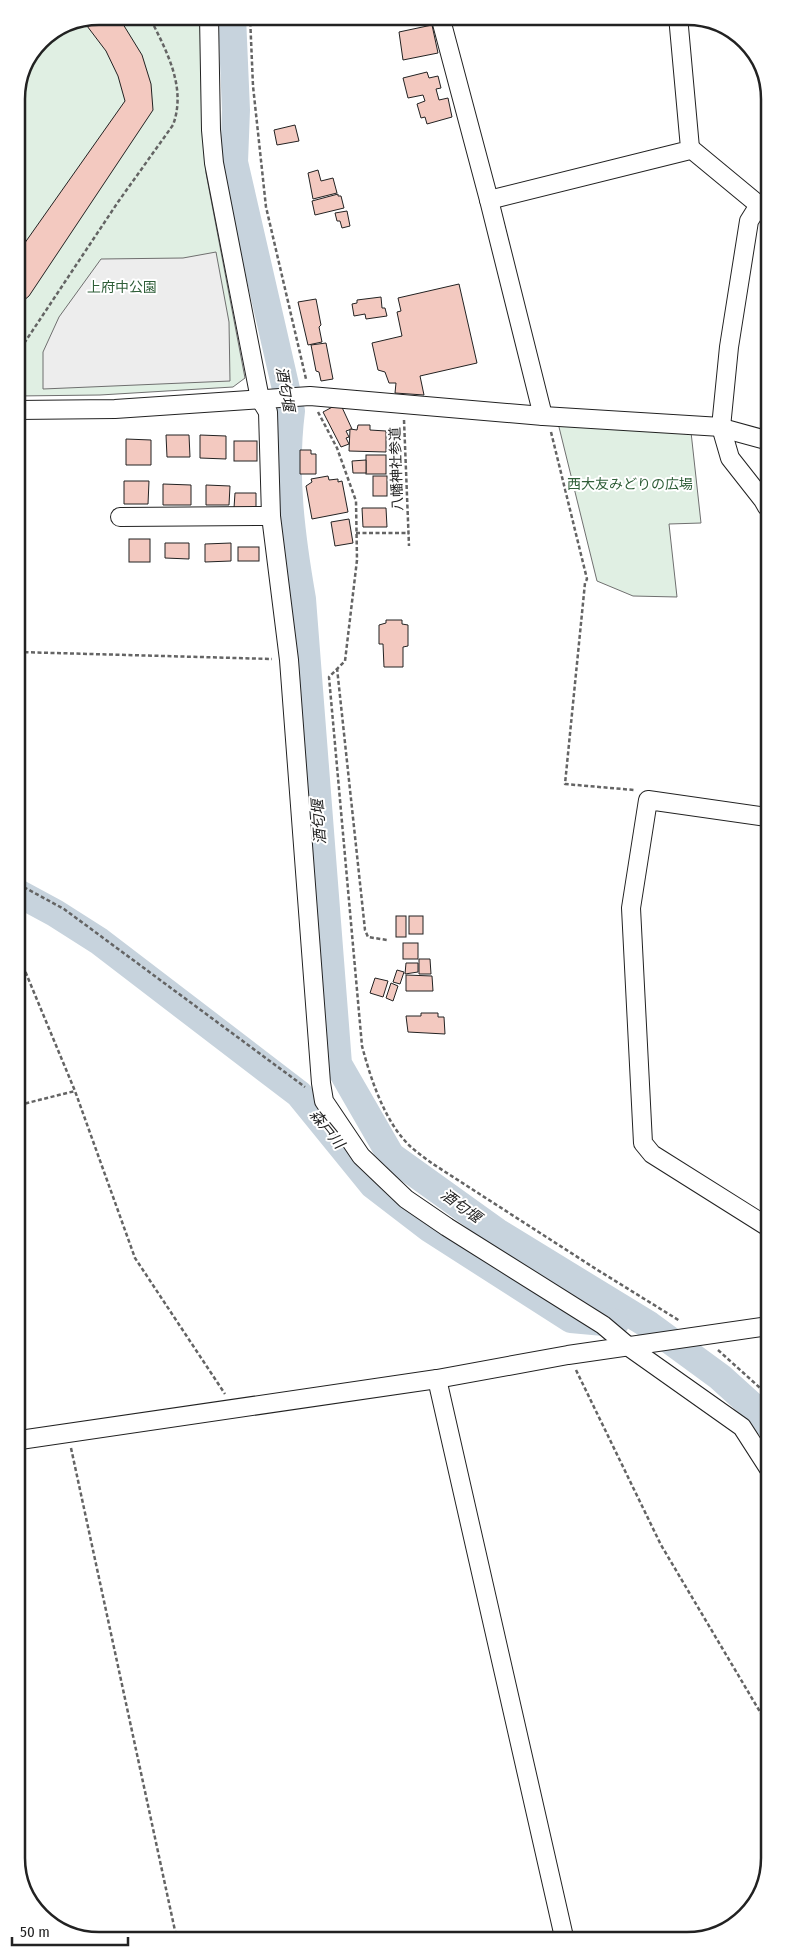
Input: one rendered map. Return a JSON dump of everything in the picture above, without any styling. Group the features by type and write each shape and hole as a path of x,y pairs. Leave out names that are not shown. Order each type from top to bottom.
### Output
{"street":[{"path":"209,25 211,130 214,163 260,399 268,412 271,516 289,660 321,1083 324,1101 361,1156 406,1199 603,1325 629,1347 742,1427 761,1457"},
{"path":"442,25 545,416"},
{"path":"679,25 690,148 761,203"},
{"path":"489,200 686,151 690,148"},
{"path":"761,205 749,221 729,347 722,428 730,458 761,497"},
{"path":"25,410 115,409 310,396 545,416 722,428 761,439"},
{"path":"120,517 271,516"},
{"path":"761,816 648,800 631,908 643,1142 652,1154 761,1223"},
{"path":"25,1439 437,1379 568,1355 761,1327"},
{"path":"437,1379 563,1932"}],"path":[{"path":"25,342 118,202 173,125 178,113 175,74 154,25"},
{"path":"250,25 253,86 266,207 310,396 336,448 356,501 357,560 345,661 329,677 362,1046 370,1077 380,1102 396,1129 410,1146 433,1164 596,1270 703,1336 761,1389"},
{"name":"八幡神社参道","path":"403,404 409,546"},
{"path":"545,416 587,579 585,583 565,784 636,790 646,794 648,800"},
{"path":"356,534 408,533"},
{"path":"25,652 289,660"},
{"path":"337,668 365,930 368,938 387,940"},
{"path":"25,888 64,910 324,1101"},
{"path":"25,971 75,1091 135,1258 234,1408"},
{"path":"25,1104 75,1091"},
{"path":"568,1355 661,1545 761,1714"},
{"path":"67,1433 175,1932"}],"green space":[{"name":"上府中公園","path":"99,25 201,25 206,173 245,378 233,387 100,395 25,396 25,94 28,80 40,54 50,43 75,29"},
{"name":"西大友みどりの広場","path":"558,423 691,432 701,523 669,524 677,597 633,596 597,581"}],"shaded area":[{"path":"216,252 229,322 230,381 43,389 43,352 59,317 101,259 183,258"}],"building":[{"path":"124,25 142,55 151,84 153,110 25,299 25,243 125,101 118,76 106,51 87,26"},
{"path":"432,25 438,53 403,60 399,32"},
{"path":"427,72 429,78 438,76 441,88 436,89 439,100 448,98 452,117 427,124 425,117 421,118 417,104 425,101 423,95 408,98 403,78"},
{"path":"295,125 299,141 277,145 274,130"},
{"path":"318,170 321,181 333,178 337,193 313,199 308,173"},
{"path":"338,194 338,196 341,196 344,208 315,215 312,201"},
{"path":"347,211 350,226 342,228 340,221 337,221 335,213"},
{"path":"459,284 477,363 420,376 424,395 395,393 396,383 389,383 385,372 378,370 372,343 402,336 397,312 401,311 398,298"},
{"path":"381,297 382,308 385,308 387,316 366,319 365,314 354,316 352,304 357,303 357,300"},
{"path":"316,299 322,342 308,345 298,302"},
{"path":"326,343 333,379 321,381 319,372 316,371 311,345"},
{"path":"340,403 352,429 346,431 349,437 346,438 349,444 341,447 323,412"},
{"path":"358,425 370,425 370,430 386,431 386,452 349,451 350,429 357,430"},
{"path":"166,435 189,435 190,457 167,457"},
{"path":"200,435 226,436 226,459 200,458"},
{"path":"126,439 151,440 151,465 126,465"},
{"path":"234,441 257,441 257,461 234,461"},
{"path":"300,450 311,450 311,454 316,454 316,474 300,474"},
{"path":"366,455 386,455 386,474 366,474"},
{"path":"366,460 366,473 353,473 352,461"},
{"path":"328,476 329,480 338,479 338,482 342,481 348,512 312,519 306,486 312,482 311,479"},
{"path":"373,476 387,476 387,496 373,496"},
{"path":"124,481 149,481 148,504 124,504"},
{"path":"163,484 191,485 191,505 163,505"},
{"path":"206,485 230,486 229,505 206,505"},
{"path":"235,493 256,493 256,508 234,508"},
{"path":"362,508 386,508 387,527 363,527"},
{"path":"349,519 353,543 335,546 331,522"},
{"path":"129,539 150,539 150,562 129,562"},
{"path":"165,543 189,543 189,559 165,558"},
{"path":"231,543 231,561 205,562 205,544"},
{"path":"238,547 259,547 259,561 238,561"},
{"path":"386,620 402,620 402,624 408,625 408,646 403,647 403,667 384,667 383,644 379,644 379,625 386,623"},
{"path":"396,916 406,916 406,937 396,937"},
{"path":"409,916 423,916 423,934 409,934"},
{"path":"403,943 418,943 418,959 403,959"},
{"path":"419,959 430,959 431,974 419,974"},
{"path":"406,963 418,963 418,972 405,974"},
{"path":"397,970 404,972 400,984 393,982"},
{"path":"406,975 432,976 433,991 406,991"},
{"path":"375,978 388,981 383,997 370,993"},
{"path":"391,983 398,986 393,1001 386,998"},
{"path":"421,1013 438,1013 438,1017 444,1017 445,1034 408,1032 406,1016 421,1016"}],"waterway":[{"name":"酒匂堰","path":"232,25 236,110 234,162 291,411 288,458 289,505 302,599 338,1064 391,1156 497,1232 649,1325 720,1377 761,1416"},
{"name":"森戸川","path":"25,897 99,941 299,1094 373,1185 429,1228 571,1319 615,1323"}]}
